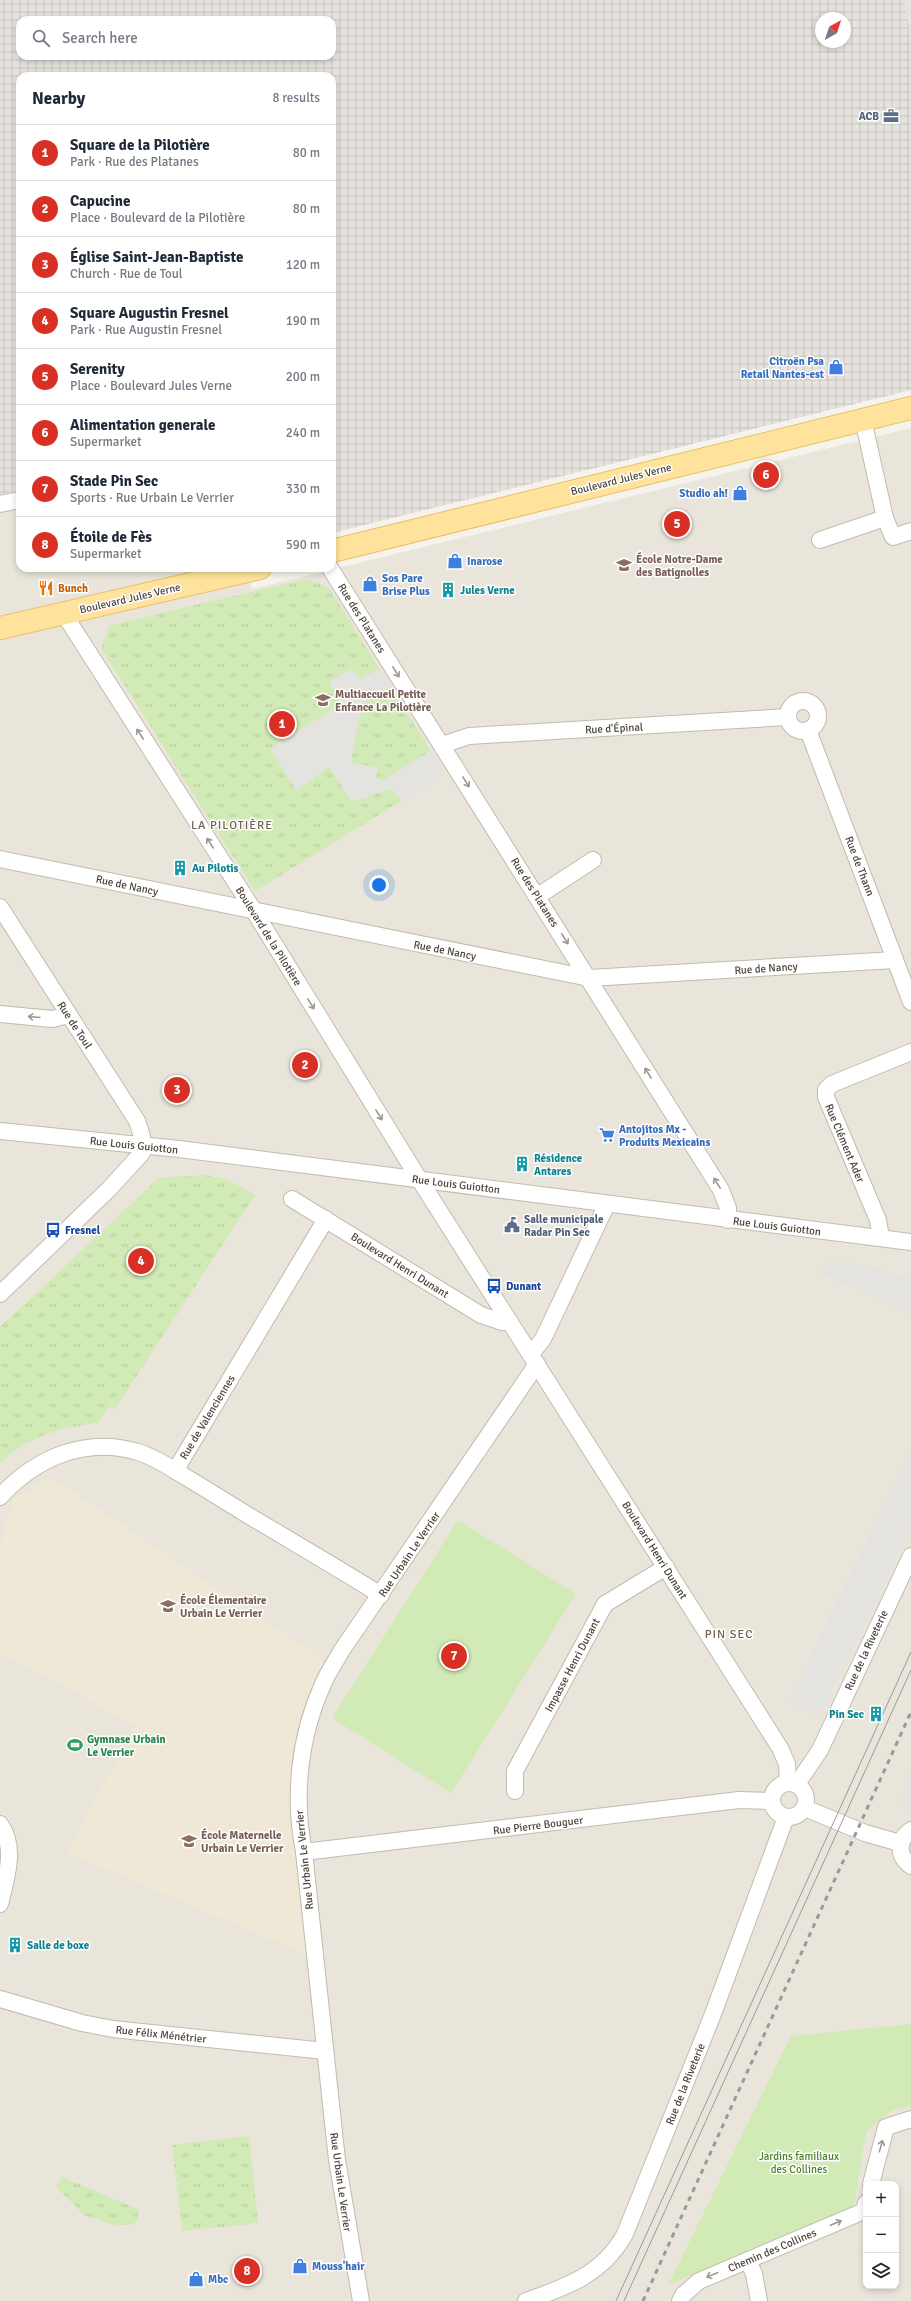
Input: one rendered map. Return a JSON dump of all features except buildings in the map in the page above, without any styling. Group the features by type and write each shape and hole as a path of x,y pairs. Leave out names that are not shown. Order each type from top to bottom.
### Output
{"main road":[{"name":"Boulevard Jules Verne","path":"336,550 911,408"},
{"name":"Boulevard Jules Verne","path":"0,628 243,572"}],"street":[{"path":"863,419 885,518 894,537 911,531"},
{"path":"0,504 16,501"},
{"path":"820,540 885,518"},
{"name":"Rue des Platanes","path":"333,572 538,896 721,1190 728,1208 728,1220"},
{"name":"Boulevard de la Pilotière","path":"64,614 254,911 420,1179"},
{"path":"801,701 811,703 817,710 818,715 815,724 808,730 800,731 793,728 788,717 793,705 801,701"},
{"name":"Rue d'Épinal","path":"442,745 469,736 788,717"},
{"name":"Rue de Thann","path":"808,730 911,1002"},
{"name":"Rue de Nancy","path":"0,859 589,978 895,960"},
{"path":"538,896 593,860"},
{"name":"Rue de Toul","path":"0,907 137,1121 141,1130 143,1145"},
{"path":"0,1014 52,1019 68,1015"},
{"name":"Rue Clément Ader","path":"881,1238 878,1220 826,1097 826,1090 832,1084 911,1052"},
{"name":"Rue Louis Guiotton","path":"0,1131 143,1145 911,1242"},
{"path":"0,1294 109,1190 142,1153 143,1145"},
{"name":"Boulevard Henri Dunant","path":"420,1179 780,1748 787,1764 792,1784"},
{"name":"Boulevard Henri Dunant","path":"292,1199 481,1315 502,1322 510,1322"},
{"name":"Rue Urbain Le Verrier","path":"361,2301 337,2160 304,1852 298,1812 299,1790 306,1737 323,1684 342,1650 381,1595 534,1359 607,1204"},
{"name":"Rue de Valenciennes","path":"326,1220 175,1470 381,1595"},
{"path":"0,1497 18,1478 38,1464 83,1448 102,1446 139,1452 175,1470"},
{"name":"Rue de la Riveterie","path":"792,1784 820,1750 911,1556"},
{"name":"Impasse Henri Dunant","path":"515,1791 515,1771 605,1604 666,1568"},
{"path":"792,1784 806,1794 805,1808 795,1817 786,1817 776,1812 772,1801 775,1790 780,1785 792,1784"},
{"name":"Rue Pierre Bouguer","path":"304,1852 739,1800 772,1801"},
{"path":"805,1808 865,1833 900,1843"},
{"name":"Rue de la Riveterie","path":"526,2301 567,2287 591,2274 611,2256 625,2234 713,2014 786,1817"},
{"path":"0,1824 9,1842 8,1871 0,1904"},
{"path":"911,1830 900,1843 902,1856 911,1866"},
{"name":"Rue Félix Ménétrier","path":"0,1999 75,2021 114,2029 325,2051"},
{"path":"872,2181 886,2127 911,2119"},
{"name":"Chemin des Collines","path":"680,2301 683,2295 699,2281 863,2211"},
{"path":"748,2260 754,2274 759,2301"}],"shaded area":[{"path":"0,0 16,16 16,60 20,60 20,72 16,72 16,572 248,572 252,589 322,572 336,572 336,568 911,428 911,2301 0,2301"},
{"path":"0,0 911,0 911,390 336,532 336,72 16,72 16,491 0,494"},
{"path":"904,0 911,0 911,41"},
{"path":"352,668 360,680 379,668 391,686 362,704 351,762 378,768 376,779 383,780 431,751 445,774 401,801 392,788 352,802 329,767 296,790 270,748 342,704 329,682"},
{"path":"827,1261 861,1264 911,1280 911,1315 821,1273"},
{"path":"911,1449 911,1529 819,1716 789,1702"},
{"path":"51,1477 333,1666 302,1763 315,1958 66,1852 136,1726 0,1652 0,1546 13,1500"},
{"path":"911,1771 911,1812 905,1816 902,1793"}],"green space":[{"path":"307,579 329,588 445,774 255,891 101,648 110,625"},
{"path":"203,1175 217,1177 230,1182 255,1195 115,1409 109,1406 98,1423 72,1427 33,1440 21,1446 0,1463 0,1327 159,1178"},
{"path":"458,1520 576,1594 451,1793 332,1718"},
{"name":"Jardins familiaux des Collines","path":"911,2024 911,2106 891,2111 866,2132 854,2207 668,2285 791,2036"},
{"path":"249,2136 258,2223 182,2231 172,2145"},
{"path":"62,2177 140,2210 136,2224 115,2225 84,2215 56,2187"}],"tram line":[{"path":"616,2301 911,1652"},
{"path":"624,2301 911,1670"}],"railway":[{"path":"643,2301 911,1712"}],"place":[{"name":"ACB","path":"891,116"},
{"name":"Citroën Psa Retail Nantes-est","path":"836,367"},
{"name":"Alimentation generale","path":"766,475"},
{"name":"Studio ah!","path":"740,493"},
{"name":"Serenity","path":"677,524"},
{"name":"Inarose","path":"455,561"},
{"name":"École Notre-Dame des Batignolles","path":"624,565"},
{"name":"Sos Pare Brise Plus","path":"370,584"},
{"name":"Bunch","path":"46,588"},
{"name":"Jules Verne","path":"448,590"},
{"name":"Multiaccueil Petite Enfance La Pilotière","path":"323,700"},
{"name":"Square de la Pilotière","path":"282,724"},
{"name":"Au Pilotis","path":"180,868"},
{"name":"Capucine","path":"305,1065"},
{"name":"Église Saint-Jean-Baptiste","path":"177,1090"},
{"name":"Antojitos Mx - Produits Mexicains","path":"607,1135"},
{"name":"Résidence Antares","path":"522,1164"},
{"name":"Salle municipale Radar Pin Sec","path":"512,1225"},
{"name":"Fresnel","path":"53,1230"},
{"name":"Square Augustin Fresnel","path":"141,1261"},
{"name":"Dunant","path":"494,1286"},
{"name":"École Élementaire Urbain Le Verrier","path":"168,1606"},
{"name":"Stade Pin Sec","path":"454,1656"},
{"name":"Pin Sec","path":"876,1714"},
{"name":"Gymnase Urbain Le Verrier","path":"75,1745"},
{"name":"École Maternelle Urbain Le Verrier","path":"189,1841"},
{"name":"Salle de boxe","path":"15,1945"},
{"name":"Mouss'hair","path":"300,2266"},
{"name":"Étoile de Fès","path":"247,2271"},
{"name":"Mbc","path":"196,2279"}],"district":[{"name":"LA PILOTIÈRE","path":"232,825"},
{"name":"PIN SEC","path":"729,1634"}]}
